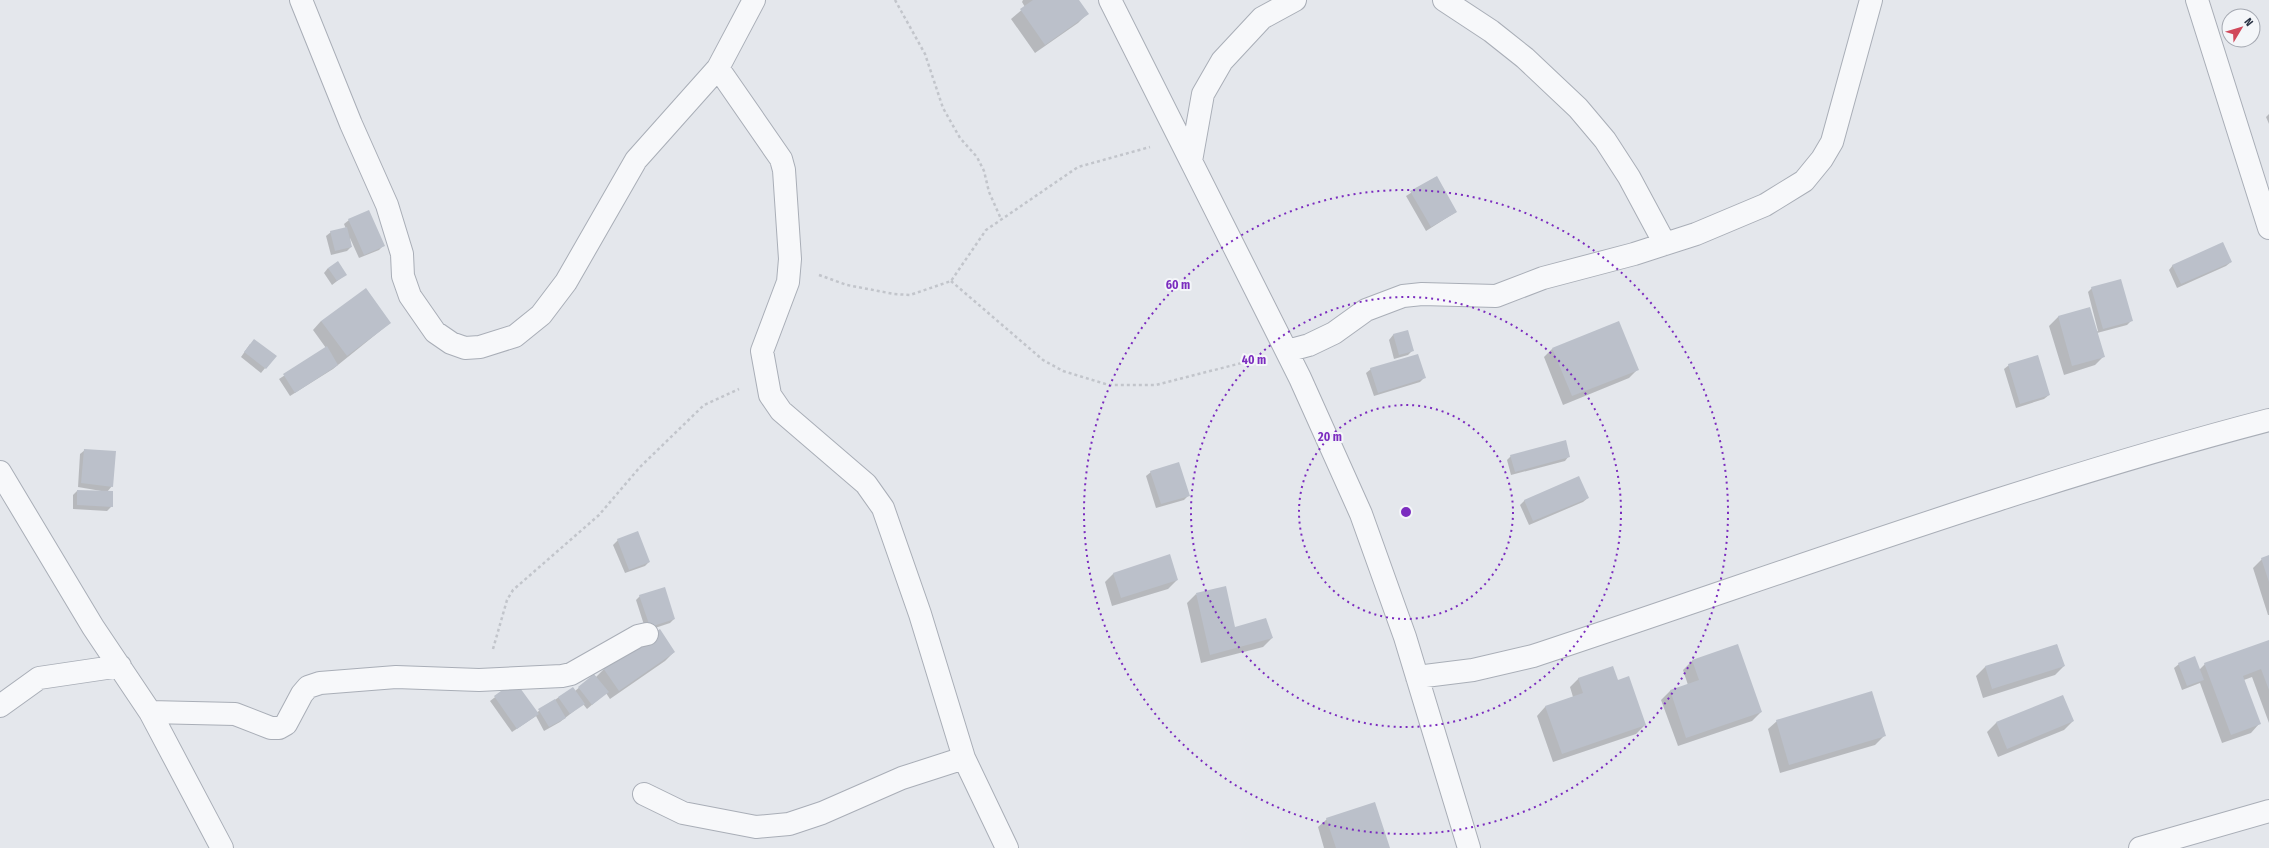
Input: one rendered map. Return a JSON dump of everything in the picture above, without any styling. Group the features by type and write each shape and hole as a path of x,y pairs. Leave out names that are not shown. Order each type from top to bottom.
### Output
{"street":[{"path":"302,0 351,124 387,205 402,254 404,276 410,296 435,332 451,343 465,348 480,347 515,336 541,315 566,282 636,160 718,68 754,0"},
{"path":"1110,0 1287,351 1361,514 1417,677 1468,848"},
{"path":"1191,161 1203,94 1222,61 1262,18 1295,0"},
{"path":"1444,0 1491,30 1525,58 1578,108 1605,140 1629,177 1665,244"},
{"path":"1466,0 1491,30"},
{"path":"1287,351 1309,345 1334,332 1366,310 1403,296 1422,294 1496,296 1542,278 1665,244 1765,205 1804,181 1822,160 1832,142 1870,0"},
{"path":"2195,3 2269,228"},
{"path":"718,68 781,159 784,170 790,259 788,282 762,351 765,376 770,395 781,411 866,484 883,508 920,614 964,758 1007,848"},
{"path":"1417,677 1473,670 1533,656 1928,522 2170,446 2269,420"},
{"path":"0,472 93,626 150,712 222,848"},
{"path":"150,712 235,714 271,728 279,728 286,724 302,694 308,687 320,683 396,676 479,680 571,674 638,636 647,634"},
{"path":"0,706 39,678 120,666"},
{"path":"644,794 683,813 756,827 789,824 822,813 902,778 964,758"},
{"path":"2140,848 2269,811"}],"path":[{"path":"895,0 925,54 943,108 960,138 977,158 984,171 989,192 1001,220"},
{"path":"790,259 816,273 847,285 894,294 910,295 951,281 986,230 1078,167 1180,139"},
{"path":"951,281 1043,360 1064,371 1109,385 1156,386 1287,351"},
{"path":"479,680 496,640 507,600 513,590 599,515 640,467 704,405 765,376"}],"building":[{"path":"1033,0 1079,0 1089,14 1045,45 1020,9"},
{"path":"1437,176 1457,212 1431,227 1410,191"},
{"path":"369,210 385,246 364,255 348,219"},
{"path":"347,227 352,247 335,251 330,231"},
{"path":"2223,242 2232,262 2181,284 2172,265"},
{"path":"338,261 347,275 337,281 328,268"},
{"path":"2121,279 2133,321 2103,329 2091,287"},
{"path":"366,288 391,323 347,356 321,321"},
{"path":"2090,307 2105,357 2072,366 2058,316"},
{"path":"1619,321 1639,370 1572,396 1552,348"},
{"path":"1408,330 1414,351 1399,355 1393,334"},
{"path":"254,339 277,356 266,369 244,352"},
{"path":"327,346 338,365 295,393 283,374"},
{"path":"1418,354 1426,378 1378,393 1370,368"},
{"path":"2038,355 2050,395 2020,404 2008,364"},
{"path":"1566,440 1570,457 1515,472 1510,455"},
{"path":"84,449 116,451 113,487 81,483"},
{"path":"1179,462 1190,496 1161,504 1150,471"},
{"path":"1579,476 1589,498 1533,521 1524,500"},
{"path":"77,490 113,491 113,507 77,505"},
{"path":"638,531 650,562 629,570 617,539"},
{"path":"1170,554 1178,580 1121,598 1113,573"},
{"path":"2269,555 2269,582 2261,558"},
{"path":"1226,586 1235,627 1266,618 1273,638 1210,655 1196,593"},
{"path":"665,587 675,619 650,627 639,595"},
{"path":"660,629 675,652 619,691 603,668"},
{"path":"2269,640 2269,690 2261,669 2243,676 2261,724 2231,735 2204,663"},
{"path":"1738,644 1762,712 1686,738 1670,690 1699,680 1692,660"},
{"path":"2057,644 2065,666 1992,689 1985,666"},
{"path":"2195,656 2204,680 2187,686 2178,663"},
{"path":"1613,666 1618,680 1629,676 1646,725 1562,754 1545,706 1583,693 1578,678"},
{"path":"594,674 609,692 592,705 578,687"},
{"path":"515,681 539,714 517,729 494,696"},
{"path":"573,687 585,704 570,714 558,697"},
{"path":"1872,691 1886,736 1789,765 1776,720"},
{"path":"2063,695 2074,721 2007,749 1996,722"},
{"path":"555,699 566,718 549,727 538,709"},
{"path":"1375,802 1390,848 1336,848 1326,818"}]}
